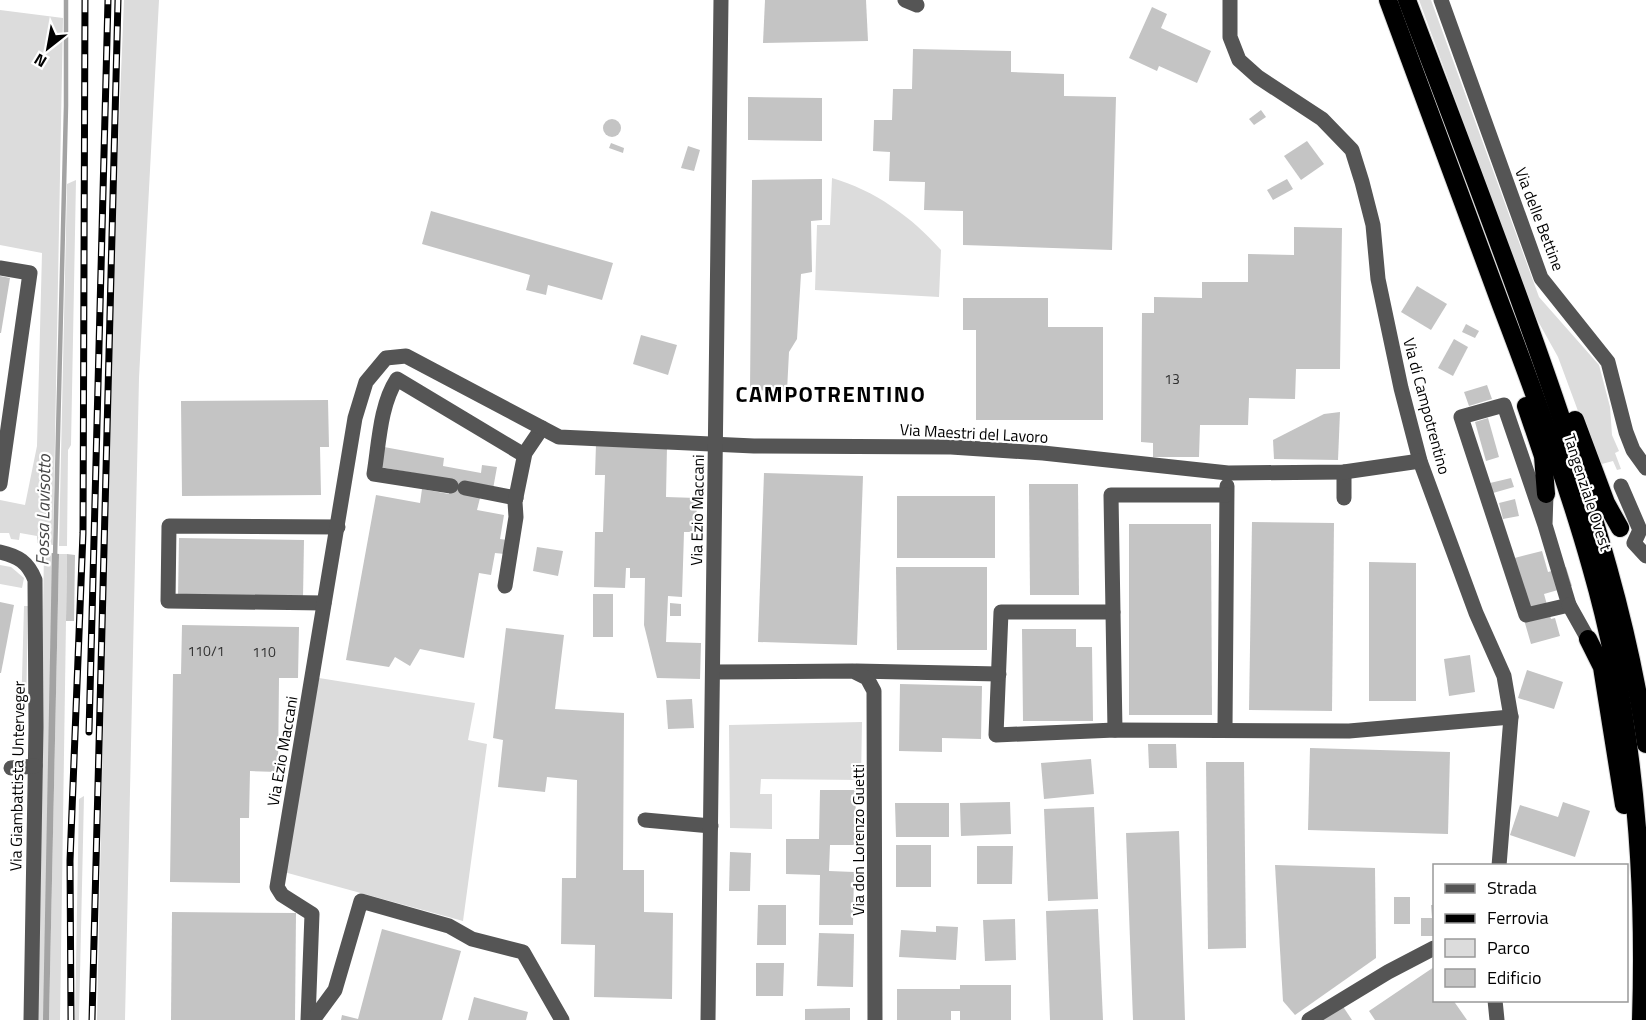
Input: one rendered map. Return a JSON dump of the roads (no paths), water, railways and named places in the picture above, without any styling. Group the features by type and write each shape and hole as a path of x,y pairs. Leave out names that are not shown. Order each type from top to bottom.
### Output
{"highway":[{"name":"Tangenziale Ovest","path":"1386,0 1403,39 1555,452 1596,587 1627,738 1640,843 1644,963 1641,1020"},
{"name":"Tangenziale Ovest","path":"1407,0 1532,333 1608,561 1626,632 1646,744"},
{"path":"1532,333 1554,362 1606,503 1620,528"},
{"path":"1514,338 1512,366 1543,456 1546,494"},
{"path":"1588,639 1602,667 1623,803 1640,843"}],"street":[{"name":"Via Ezio Maccani","path":"708,1020 713,672 709,443 721,0"},
{"name":"Via di Campotrentino","path":"1230,0 1230,37 1239,60 1258,77 1322,119 1352,150 1373,225 1378,279 1401,388 1420,461 1476,613 1504,676 1511,717 1498,864"},
{"name":"Via delle Bettine","path":"1441,0 1540,278 1608,362 1626,432 1633,450 1646,468"},
{"path":"0,268 30,273 0,484"},
{"name":"Via Ezio Maccani","path":"308,1020 312,914 282,895 277,887 355,417 366,382 386,358 406,356 559,437 709,443"},
{"path":"516,498 374,474 390,389 398,379 525,456"},
{"path":"1569,605 1526,615 1461,417 1504,405 1545,525 1569,605 1588,639"},
{"path":"505,586 516,517 516,498 525,456 542,428"},
{"name":"Via Maestri del Lavoro","path":"709,443 951,447 1043,453 1228,473 1344,472 1420,461"},
{"path":"1344,472 1344,498"},
{"path":"1225,729 1228,473"},
{"path":"1621,486 1640,530 1634,543"},
{"path":"1545,525 1546,494"},
{"path":"1115,730 1111,495 1226,495"},
{"path":"324,603 168,601 169,526 338,527"},
{"path":"1620,528 1646,556"},
{"name":"Via Giambattista Unterveger","path":"0,552 12,554 24,562 35,580 31,1020"},
{"path":"1113,612 1001,612 996,735 1115,730 1349,731 1511,717"},
{"path":"713,672 852,671 999,674"},
{"name":"Via don Lorenzo Guetti","path":"852,671 867,678 874,691 876,706 875,1020"},
{"path":"11,768 35,766"},
{"path":"645,820 711,826"},
{"path":"313,1020 335,990 361,901 449,926 472,939 523,952 562,1020"},
{"path":"1309,1020 1388,972 1433,949"},
{"path":"1495,1002 1497,1020"}],"waterway":[{"name":"Fossa Lavisotto","path":"55,558 66,106 66,0"}],"railway":[{"path":"71,1020 70,861 83,533 85,0"},
{"path":"89,732 108,0"},
{"path":"92,1020 118,0"}],"district":[{"name":"CAMPOTRENTINO","path":"831,394"}]}
